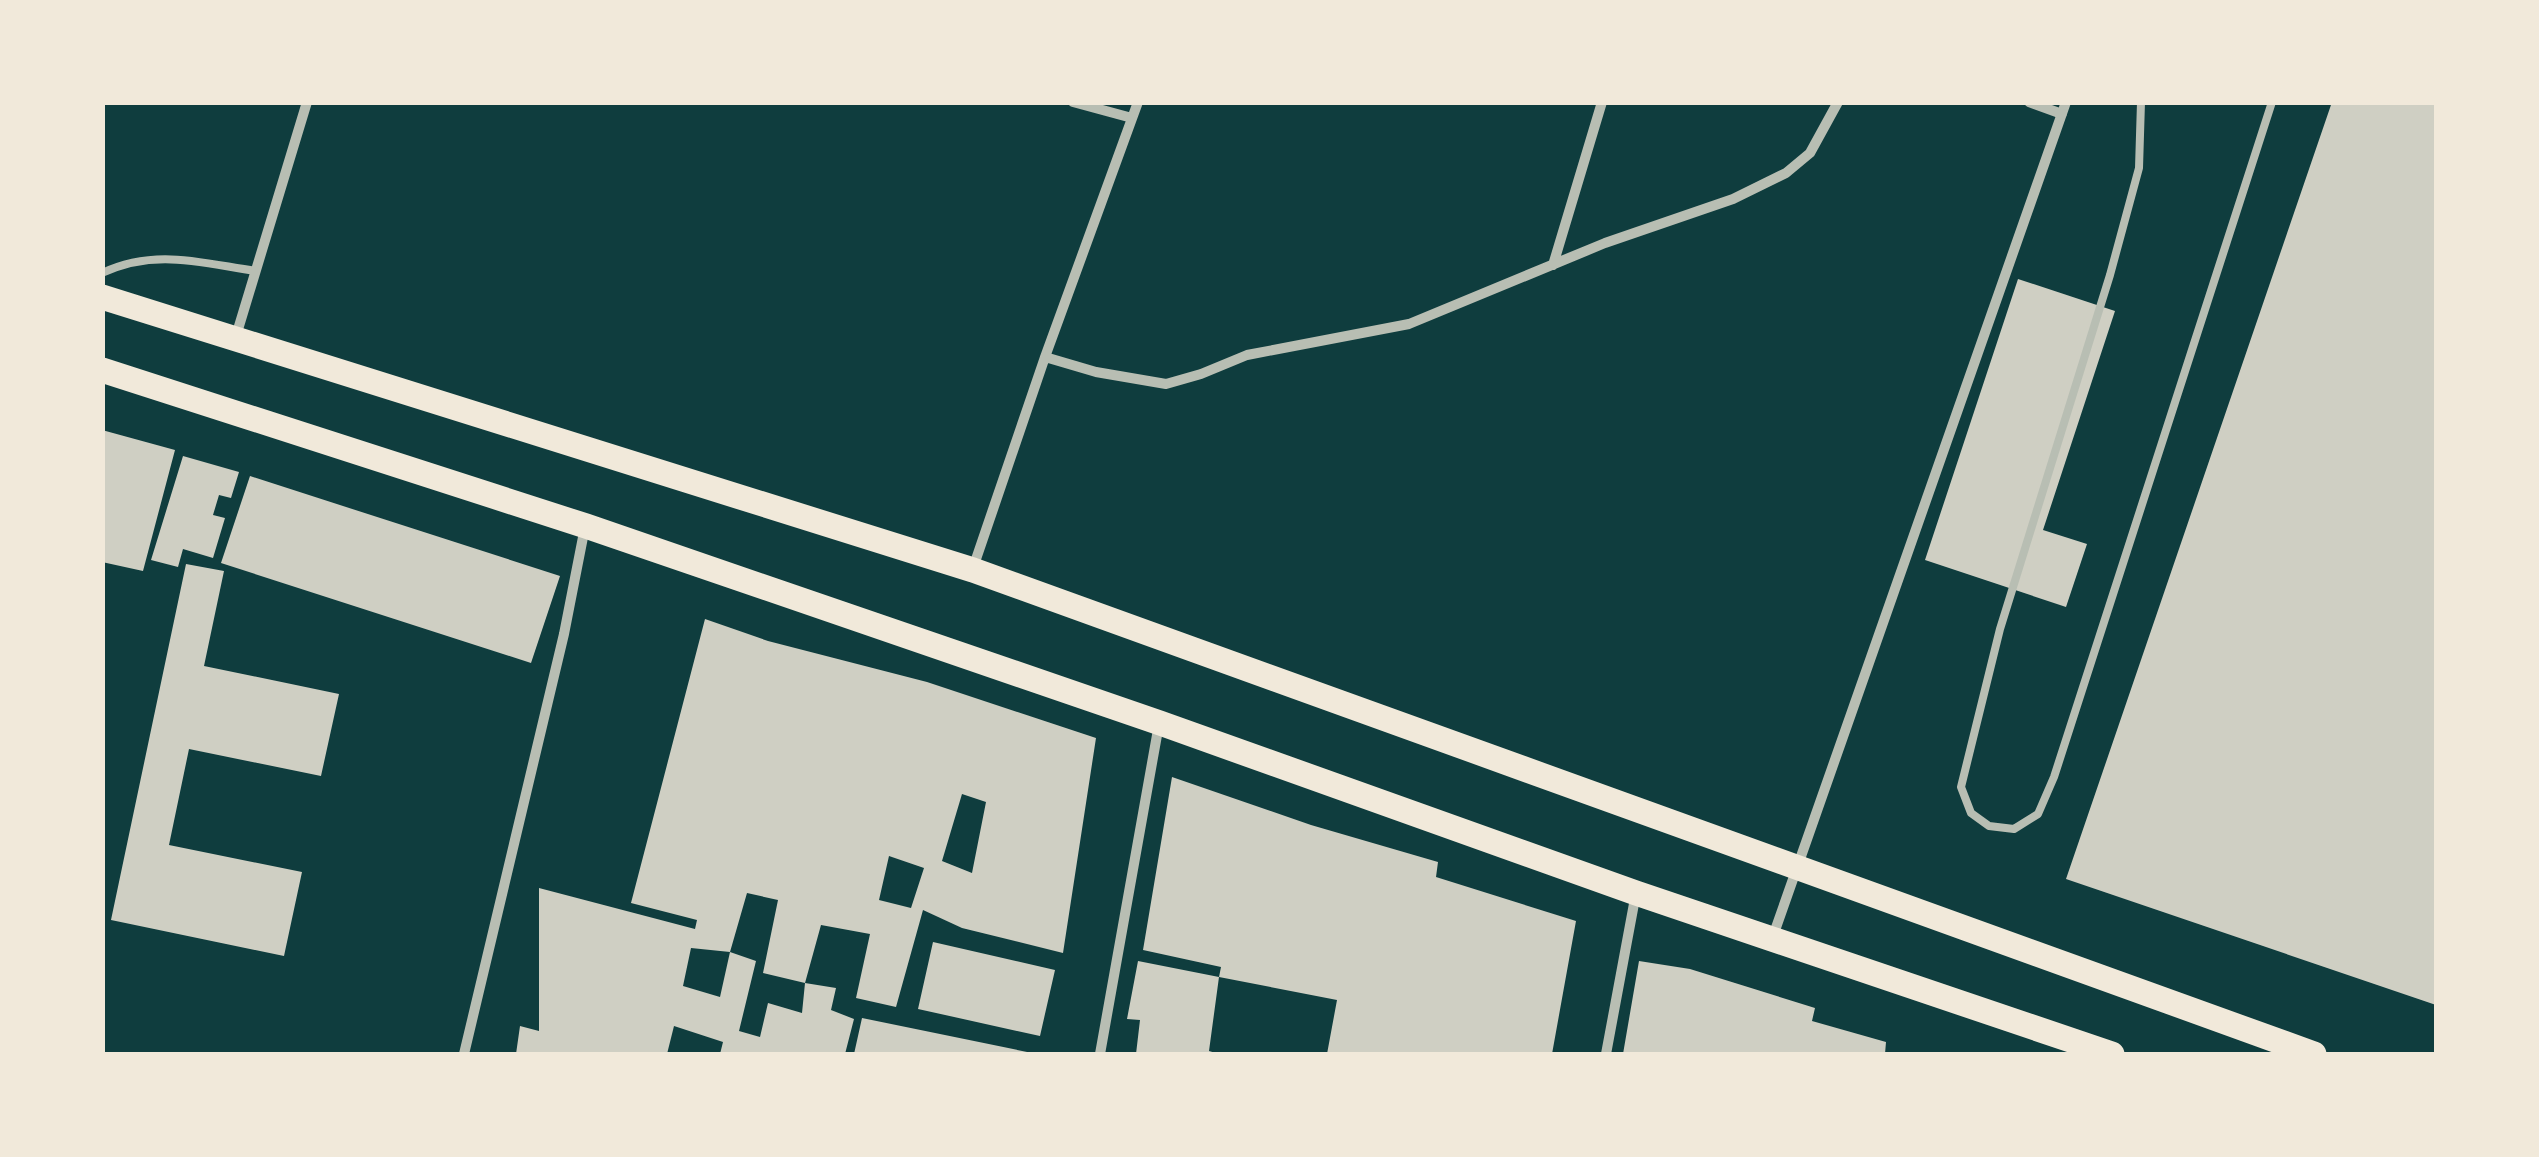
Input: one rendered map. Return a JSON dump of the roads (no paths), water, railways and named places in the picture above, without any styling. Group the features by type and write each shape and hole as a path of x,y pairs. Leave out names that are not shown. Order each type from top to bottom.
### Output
{"main road":[{"path":"102,297 973,570 2314,1054"},
{"path":"102,370 586,526 1160,722 1636,893 2112,1054"}],"street":[{"path":"236,338 307,102"},
{"path":"1073,102 1132,118"},
{"path":"973,570 1138,102"},
{"path":"1552,265 1602,102"},
{"path":"1045,357 1096,372 1166,384 1247,355 1409,324 1605,242 1733,199 1786,173 1810,153 1838,102"},
{"path":"1772,940 2064,108 2029,102"},
{"path":"464,1054 586,526"},
{"path":"1100,1054 1160,722"},
{"path":"1606,1054 1636,893"}],"lane":[{"path":"2141,102 2139,168 2110,275 2000,629 1960,788 1970,813 1988,826 2014,829 2038,814 2054,777 2272,102"},
{"path":"102,273 128,261 166,257 256,271"}]}
